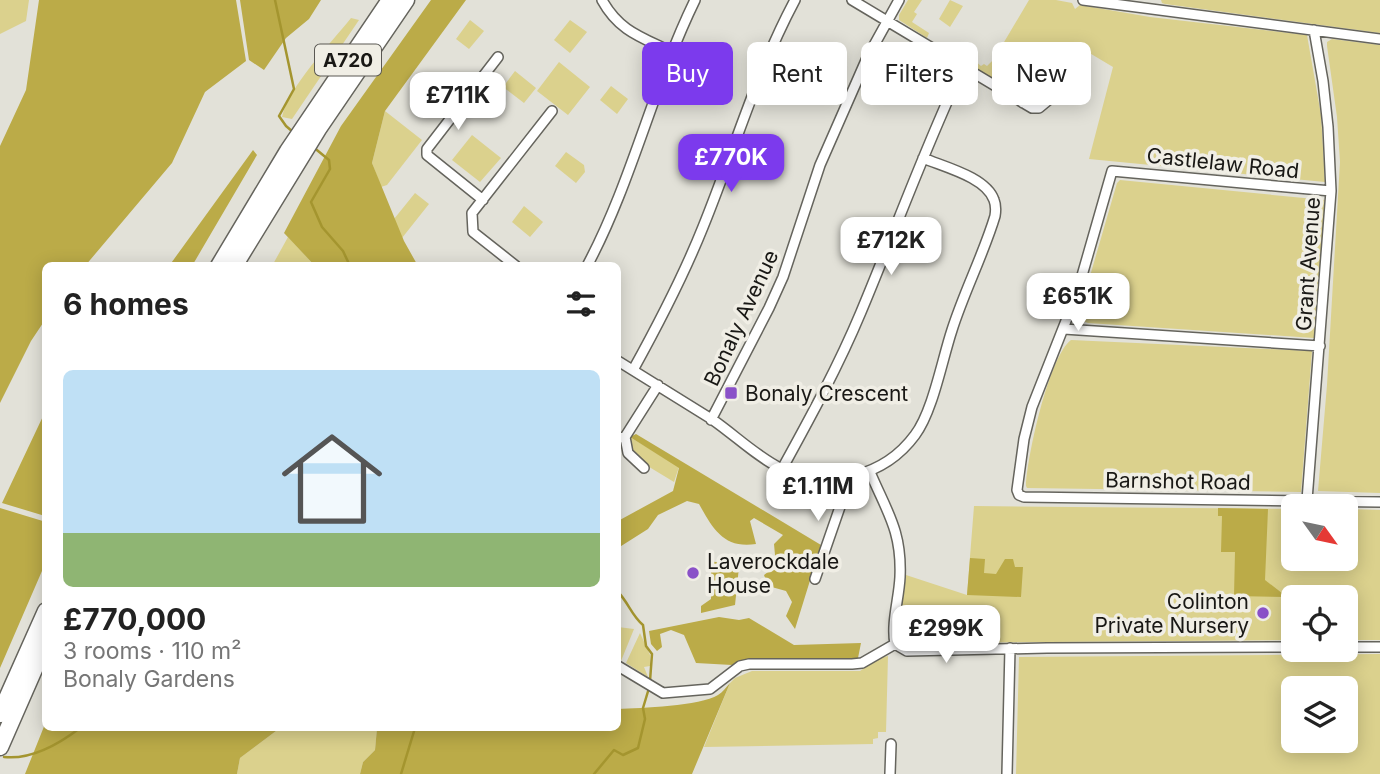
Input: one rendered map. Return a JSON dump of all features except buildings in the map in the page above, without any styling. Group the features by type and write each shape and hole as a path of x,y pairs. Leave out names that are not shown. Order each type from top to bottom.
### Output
{"highway":[{"name":"A720","path":"222,262 313,124 390,0"},
{"name":"A720","path":"313,124 406,0"},
{"name":"A720","path":"236,262 293,155"},
{"path":"0,714 42,620"},
{"path":"0,747 42,651"}],"street":[{"path":"602,0 611,16 624,29 651,42"},
{"path":"676,42 695,0"},
{"path":"633,370 671,303 687,267 754,88 795,0"},
{"path":"852,0 923,42"},
{"name":"Bonaly Avenue","path":"711,419 757,333 783,277 820,165 858,78 900,0"},
{"path":"1083,0 1380,39"},
{"path":"1153,10 1156,0"},
{"name":"Grant Avenue","path":"1308,494 1331,191 1323,81 1314,30"},
{"path":"483,200 427,155 427,149 498,57"},
{"path":"589,262 614,209 652,105"},
{"path":"782,469 846,346 946,105"},
{"path":"511,262 473,232 472,214 552,111"},
{"path":"621,363 711,419 782,469 814,478 850,478 870,472 901,451 916,435 926,414 956,315 995,214 992,196 983,184 923,158"},
{"name":"Castlelaw Road","path":"1064,329 1085,269 1112,171 1116,169 1331,191"},
{"path":"1064,329 1320,346"},
{"name":"Barnshot Road","path":"1064,329 1032,407 1018,468 1019,495 1281,500"},
{"path":"644,468 628,453 621,438 658,385"},
{"path":"870,472 890,512 900,551 895,644"},
{"path":"814,579 821,570 850,478"},
{"name":"Barnshot Road","path":"1358,501 1380,502"},
{"path":"895,644 907,651 1281,647"},
{"path":"621,668 663,694 703,691 740,666 862,663 895,644"},
{"path":"1358,647 1380,647"},
{"path":"1007,774 1010,648"},
{"path":"890,774 891,744"}],"shaded area":[{"path":"0,0 29,0 26,21 0,34"},
{"path":"39,0 236,0 246,61 205,92 172,163 88,262 42,262 42,324 0,403 0,146 26,90"},
{"path":"240,0 321,0 309,19 286,38 264,70 249,60"},
{"path":"431,0 466,0 385,111 372,163 404,241 416,262 311,262 284,233 341,126"},
{"path":"908,0 922,0 914,12 917,14 912,22 929,33 927,38 899,20"},
{"path":"950,0 963,6 950,27 939,19"},
{"path":"1029,0 1056,0 1072,3 1075,9 1080,5 1150,17 1307,35 1321,115 1325,182 1089,159 1113,67 1091,54 1091,42 1004,42"},
{"path":"1161,0 1380,0 1380,33 1165,4"},
{"path":"351,18 359,20 292,119 282,117 302,79"},
{"path":"470,20 484,31 469,49 456,39"},
{"path":"570,20 587,32 570,53 554,40"},
{"path":"1332,39 1380,45 1380,493 1318,491 1340,162 1327,46 1327,42"},
{"path":"992,61 992,80 978,70 978,63 987,66"},
{"path":"559,62 590,87 568,115 537,91"},
{"path":"515,71 536,88 524,103 503,87"},
{"path":"429,76 441,86 426,104 414,94"},
{"path":"611,86 628,99 617,114 600,100"},
{"path":"385,111 422,140 387,185 381,187 372,163"},
{"path":"472,135 501,158 480,182 452,160"},
{"path":"253,150 257,155 194,262 172,262"},
{"path":"566,152 584,165 585,172 576,183 555,166"},
{"path":"1120,180 1325,200 1314,338 1088,323 1081,320 1079,314"},
{"path":"415,193 429,204 402,238 394,219"},
{"path":"524,206 543,222 530,237 512,222"},
{"path":"288,237 311,262 274,262"},
{"path":"1071,340 1312,351 1301,492 1027,488 1030,453 1047,386 1055,365"},
{"path":"42,418 42,515 2,503"},
{"path":"636,434 821,545 795,629 786,616 792,602 786,591 768,586 764,575 776,566 774,544 783,535 754,518 750,521 756,544 736,543 715,529 699,504 687,501 658,515 648,529 621,546 621,519 673,491 679,468 630,437"},
{"path":"630,437 679,467 674,482 641,462 630,450"},
{"path":"974,506 1281,509 1281,571 1358,571 1358,509 1380,510 1380,640 1358,640 1358,585 1281,585 1281,640 901,641 899,628 906,575 967,595"},
{"path":"0,508 42,521 42,571 0,668"},
{"path":"1218,508 1268,509 1265,580 1281,592 1281,597 1234,596 1235,552 1221,552 1222,516 1218,516"},
{"path":"970,558 985,559 984,573 996,574 1005,559 1013,559 1015,567 1023,567 1021,597 967,595"},
{"path":"711,561 739,567 735,605 701,613 701,606 711,599"},
{"path":"719,617 739,620 749,618 794,645 861,643 858,658 781,658 732,665 696,663 684,635 671,630 660,634 662,647 657,651 651,644 649,631"},
{"path":"621,627 634,629 621,661"},
{"path":"640,633 650,655 650,666 644,667 648,677 626,663"},
{"path":"1358,654 1380,654 1380,774 1016,774 1019,657 1281,655 1281,662 1358,662"},
{"path":"888,656 886,732 878,732 878,738 873,739 873,744 704,747 730,683 735,678 752,671 860,671 879,658"},
{"path":"730,683 692,774 360,774 363,762 375,750 377,731 621,731 621,709 698,702 723,691"},
{"path":"42,731 276,731 240,758 237,774 25,774"},
{"path":"276,731 377,731 375,750 363,762 360,774 237,774 240,758"}],"waterway":[{"path":"275,0 294,89 279,116 293,132"},
{"path":"312,146 329,160 330,169 311,202 322,227 343,251 348,262"},
{"path":"621,595 643,625 646,646 652,654 650,681"},
{"path":"594,774 614,750 623,755 638,748 645,719 643,708 649,688"},
{"path":"4,757 24,756 44,750 76,731"},
{"path":"401,774 414,731"}],"place":[{"name":"Bonaly Crescent","path":"731,393"},
{"name":"Laverockdale House","path":"693,573"},
{"name":"Colinton Private Nursery","path":"1263,613"}]}
